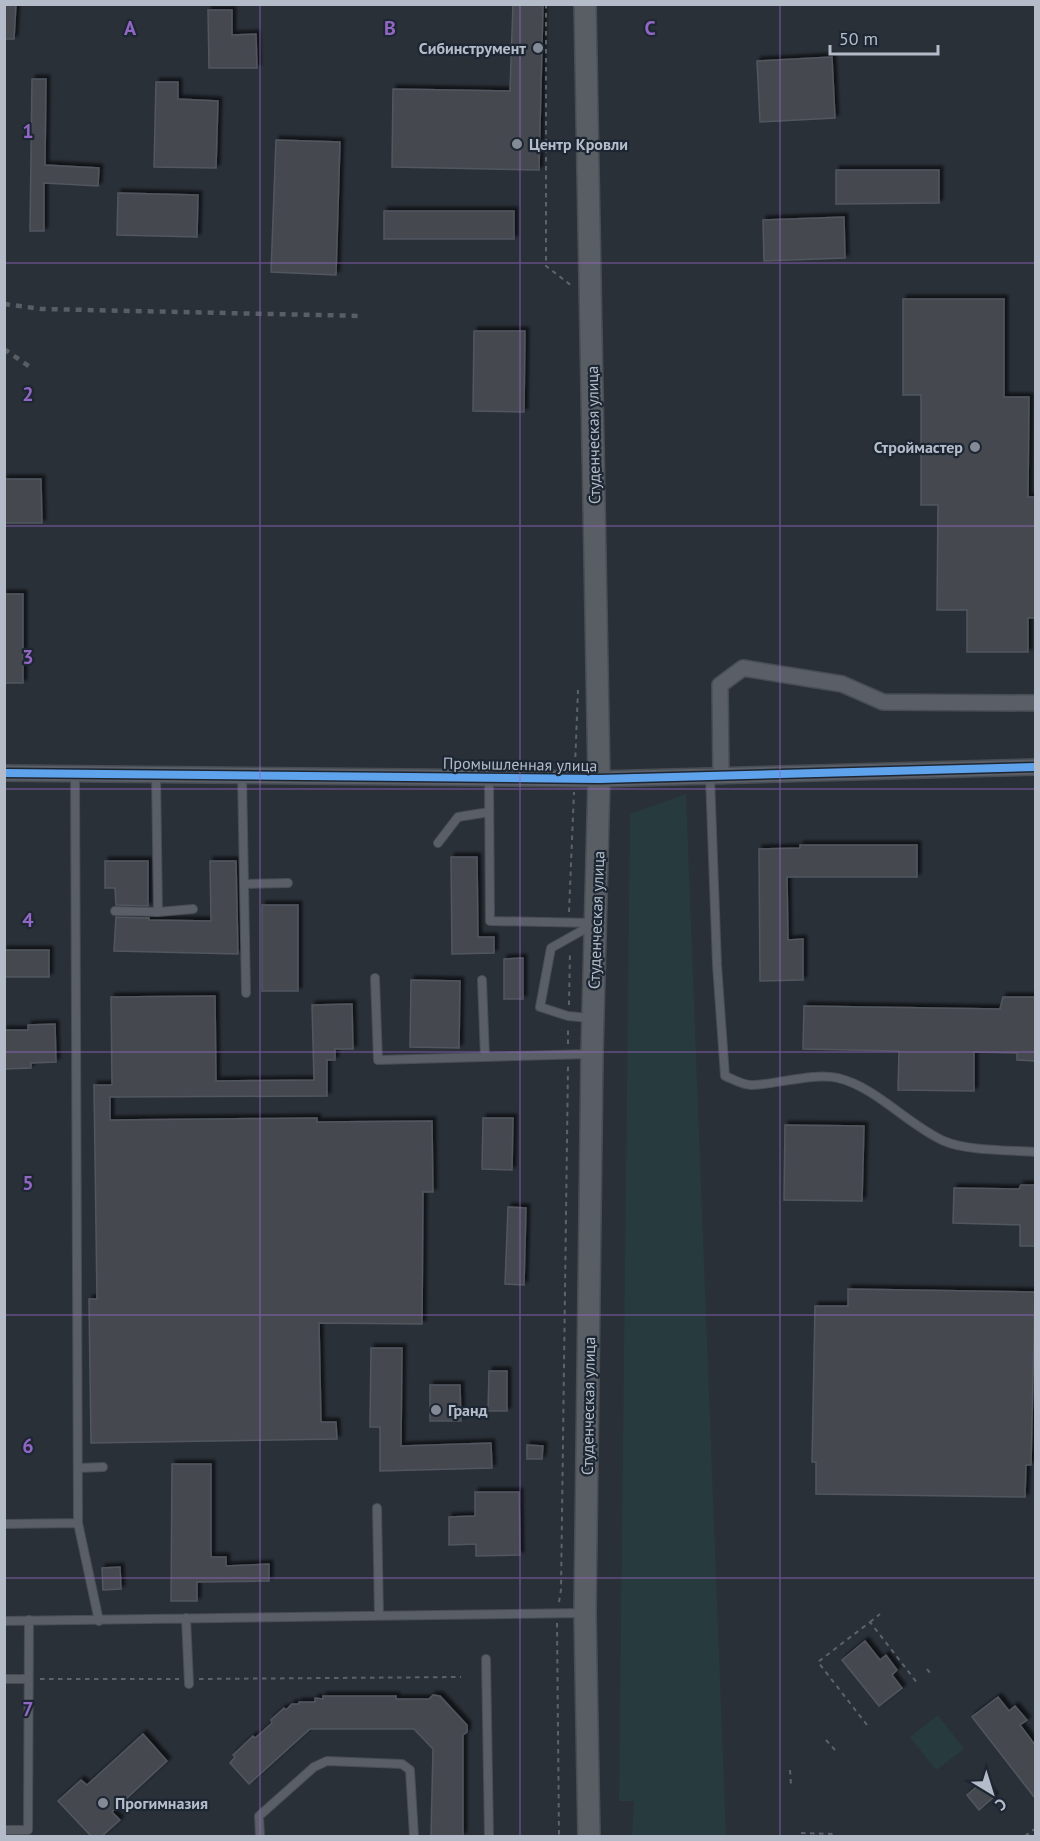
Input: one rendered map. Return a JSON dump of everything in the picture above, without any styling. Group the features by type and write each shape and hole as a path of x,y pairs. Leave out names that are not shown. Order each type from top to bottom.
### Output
{"main road":[{"name":"Студенческая улица","path":"585,4 599,779 592,1054 585,1613 589,1836"}],"street":[{"path":"715,776 720,685 743,668 842,684 883,702 1035,703"},
{"name":"Промышленная улица","path":"4,773 599,779 1035,767"}],"lane":[{"path":"75,774 78,1523 99,1621"},
{"path":"156,774 158,912"},
{"path":"242,774 246,993"},
{"path":"715,776 717,965 725,1076 749,1085 805,1078 837,1077 862,1088 916,1125 946,1142 986,1149 1035,1152"},
{"path":"489,778 490,921 596,923"},
{"path":"438,843 458,817 489,812"},
{"path":"244,884 288,883"},
{"path":"115,911 158,912 193,909"},
{"path":"593,1018 568,1016 540,1006 551,948 596,923"},
{"path":"375,978 378,1060 592,1054"},
{"path":"482,980 485,1057"},
{"path":"79,1468 103,1467"},
{"path":"377,1508 379,1616"},
{"path":"4,1524 78,1523"},
{"path":"4,1621 585,1613"},
{"path":"186,1618 188,1682"},
{"path":"4,1830 28,1830 29,1620"},
{"path":"486,1659 489,1836"},
{"path":"4,1679 28,1678"},
{"path":"260,1836 259,1816 314,1767 327,1761 402,1764 410,1770 414,1836"}],"path":[{"path":"867,1725 817,1664 880,1614"},
{"path":"870,1622 918,1684"},
{"path":"927,1669 931,1674"},
{"path":"28,1678 188,1682 461,1677"},
{"path":"826,1740 835,1750"},
{"path":"790,1770 791,1785"},
{"path":"1024,1836 1035,1828"},
{"path":"801,1833 835,1834"}],"green space":[{"path":"686,794 726,1836 632,1836 634,1801 619,1801 630,814"},
{"path":"938,1715 964,1749 936,1770 910,1737"}],"building":[{"path":"4,4 16,4 14,39 4,39"},
{"path":"513,4 543,4 539,170 392,167 393,89 510,91"},
{"path":"208,10 232,10 232,35 256,34 257,68 209,68"},
{"path":"832,57 835,118 760,122 757,61"},
{"path":"32,79 46,79 45,165 99,168 98,186 44,183 44,231 30,231"},
{"path":"156,82 178,82 178,99 218,101 216,168 154,167"},
{"path":"276,140 340,142 336,275 271,272"},
{"path":"836,170 939,170 939,203 836,204"},
{"path":"118,193 198,195 197,237 117,235"},
{"path":"384,211 514,211 514,239 384,239"},
{"path":"844,217 845,258 764,261 763,220"},
{"name":"Строймастер","path":"903,299 1004,299 1004,397 1029,397 1028,497 1035,497 1035,618 1028,618 1028,652 967,652 967,610 937,610 938,505 921,505 921,395 903,395"},
{"path":"474,331 525,331 524,412 473,411"},
{"path":"4,479 41,479 42,523 4,523"},
{"path":"4,594 23,594 23,683 4,683"},
{"path":"800,845 917,845 917,877 787,877 788,940 803,939 803,980 760,981 759,849 800,848"},
{"path":"451,857 477,857 478,937 494,937 494,953 452,954"},
{"path":"105,861 148,861 148,906 116,905 115,888 105,888"},
{"path":"210,861 236,861 238,954 114,951 116,917 211,921"},
{"path":"262,905 298,905 298,991 262,991"},
{"path":"4,950 49,950 49,977 4,977"},
{"path":"523,958 523,999 504,999 504,959"},
{"path":"411,980 460,981 459,1048 410,1047"},
{"path":"215,996 216,1081 314,1080 312,1005 352,1004 353,1049 335,1049 335,1060 327,1060 327,1096 110,1097 110,1120 317,1118 317,1122 432,1121 433,1192 423,1192 422,1324 319,1323 321,1422 336,1422 337,1439 91,1443 89,1299 97,1299 94,1085 112,1085 111,997"},
{"path":"1003,997 1035,997 1035,1061 1017,1060 1017,1053 974,1052 974,1091 898,1090 899,1051 803,1049 804,1006 1000,1009"},
{"path":"55,1024 56,1062 31,1063 31,1068 4,1069 4,1030 28,1030 28,1025"},
{"path":"483,1118 513,1118 512,1170 482,1169"},
{"path":"785,1125 864,1126 862,1201 784,1200"},
{"path":"1021,1185 1035,1185 1035,1246 1020,1246 1020,1225 953,1223 954,1188 1019,1189"},
{"path":"508,1207 526,1208 524,1285 505,1284"},
{"path":"848,1289 1035,1292 1031,1465 1026,1465 1025,1497 816,1494 816,1462 812,1462 815,1306 848,1306"},
{"path":"371,1348 402,1348 401,1446 491,1443 492,1468 380,1471 380,1427 370,1427"},
{"path":"489,1371 507,1371 507,1411 488,1411"},
{"path":"430,1385 460,1385 461,1421 430,1421"},
{"path":"527,1445 543,1446 542,1459 527,1459"},
{"path":"172,1464 211,1464 211,1557 226,1557 226,1566 269,1564 269,1581 197,1582 197,1601 171,1601"},
{"path":"475,1492 519,1492 520,1555 476,1556 476,1544 449,1545 449,1517 475,1516"},
{"path":"120,1567 121,1589 103,1590 102,1568"},
{"path":"865,1641 880,1660 886,1655 897,1670 892,1675 902,1688 879,1706 842,1660"},
{"path":"433,1695 440,1696 467,1725 467,1732 463,1735 463,1836 431,1836 433,1749 414,1729 310,1729 249,1784 230,1763 235,1757 233,1755 253,1736 255,1738 272,1723 271,1720 284,1708 286,1710 292,1704 315,1702 315,1698 323,1699 323,1696 396,1696 396,1699 429,1699"},
{"path":"998,1697 1009,1711 1015,1706 1027,1720 1020,1725 1035,1745 1035,1798 972,1717"},
{"name":"Прогимназия","path":"143,1734 167,1761 112,1812 120,1820 102,1836 91,1836 58,1801 81,1780 87,1785"},
{"path":"982,1782 994,1797 979,1810 967,1795"}],"railway":[{"path":"4,304 42,309 363,316"},
{"path":"4,349 33,369"}],"cycle path":[{"path":"4,773 599,779 1036,767"}],"place":[{"name":"Сибинструмент","path":"538,48"},
{"name":"Центр Кровли","path":"517,144"},
{"name":"Строймастер","path":"975,447"},
{"name":"Гранд","path":"436,1410"},
{"name":"Прогимназия","path":"103,1803"}]}
